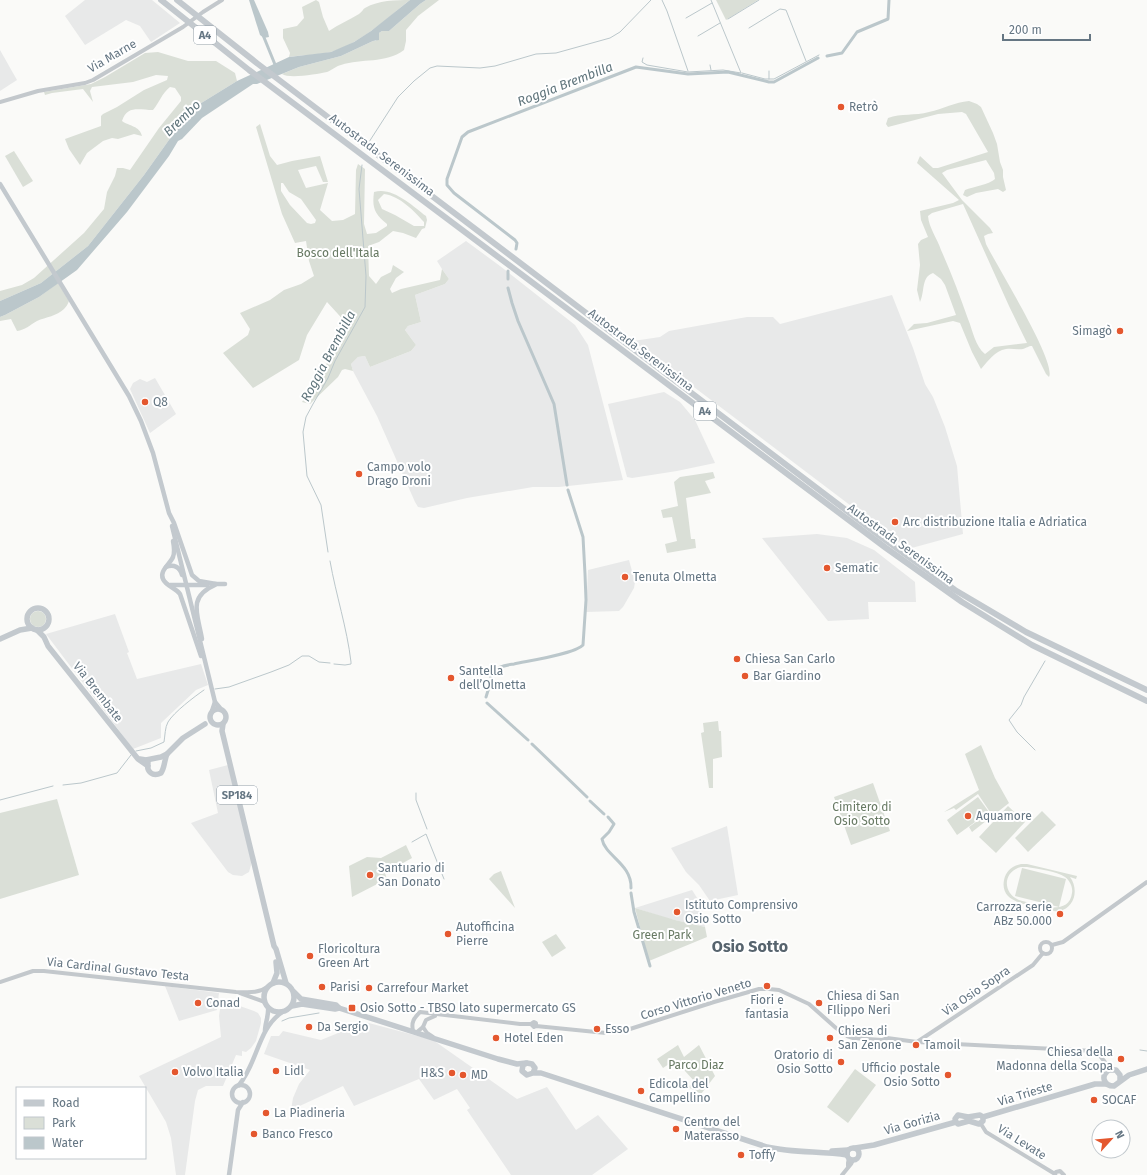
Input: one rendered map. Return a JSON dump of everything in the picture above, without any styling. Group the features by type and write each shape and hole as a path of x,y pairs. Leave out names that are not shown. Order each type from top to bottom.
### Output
{"highway":[{"name":"Autostrada Serenissima","path":"161,0 249,70 880,543 962,602 1032,645 1147,701"},
{"name":"Autostrada Serenissima","path":"177,0 288,87 880,536 955,590 1026,632 1147,690"}],"main road":[{"name":"SP184","path":"0,184 127,392 139,417 156,461 215,702 226,715 226,720 223,724 222,731 274,946 276,948 286,984"},
{"path":"169,513 174,523 192,576 199,581 216,584"},
{"path":"170,518 169,522 174,543 174,552 171,560 163,572 162,578 165,582 178,591 182,598 196,643 208,673"},
{"path":"165,568 170,566 177,567 184,578"},
{"path":"198,598 205,590 216,584"},
{"path":"169,585 225,584"},
{"path":"192,585 197,590 197,607 208,673"},
{"path":"20,630 27,621 30,611 37,608 42,608 46,611 49,619 45,628 44,637"},
{"path":"27,621 35,629"},
{"path":"0,639 20,630 45,628"},
{"name":"Via Brembate","path":"35,629 44,637 48,646 138,759 148,766"},
{"path":"138,759 151,760 167,754 183,738 205,724 210,718 215,702"},
{"path":"212,711 216,708 220,708"},
{"path":"210,718 222,731"},
{"path":"205,724 223,724"},
{"path":"151,760 148,766 150,773 158,775 161,774 164,769 167,754"},
{"path":"159,758 164,764"},
{"name":"SP184","path":"273,983 277,973 273,949 274,946"},
{"path":"266,1031 265,1027 268,1015 264,994 268,987 273,983 279,982 286,984 302,999 336,1005 339,1008 498,1059 517,1064 530,1063 541,1073"},
{"path":"266,1005 272,1011 286,1011 292,1006 295,999 294,992"},
{"path":"292,1006 302,1004 335,1009 339,1008"},
{"path":"238,1110 232,1096 232,1091 246,1077 266,1031 272,1021 281,1012"},
{"path":"498,1059 527,1075 541,1073"},
{"path":"522,1072 523,1066 526,1063"},
{"path":"533,1065 533,1073"},
{"path":"1095,1084 1114,1086 1129,1075 1147,1069"},
{"path":"1095,1084 1108,1070 1129,1075"},
{"name":"Via Gorizia","path":"541,1073 775,1149 826,1152 857,1158 859,1154 874,1146"},
{"path":"1119,1073 1120,1081"},
{"path":"1104,1075 1104,1081 1106,1084"},
{"path":"229,1175 238,1110 249,1096 246,1077"},
{"name":"Via Trieste","path":"983,1118 1095,1084"},
{"path":"239,1085 247,1088"},
{"path":"235,1101 243,1102"},
{"path":"959,1115 968,1117 980,1115 983,1118 981,1124 969,1121 960,1125 956,1122 955,1117 959,1115"},
{"name":"Via Gorizia","path":"849,1156 852,1148 874,1146 956,1122"},
{"path":"855,1148 859,1154"}],"street":[{"name":"Via Marne","path":"0,102 38,91 85,83 93,80 183,27 222,0"},
{"path":"1052,945 1050,952 1046,954 1043,953 1040,948 1042,943 1048,942 1052,945 1063,942 1147,882"},
{"name":"Via Osio Sopra","path":"917,1042 1033,965 1043,953"},
{"name":"Via Cardinal Gustavo Testa","path":"0,982 33,971 44,971 236,992 256,992 268,987"},
{"name":"Corso Vittorio Veneto","path":"412,1024 414,1017 420,1012 593,1032 613,1032 636,1027 714,1002 759,990 775,989 809,1004 847,1036 859,1039 882,1040 886,1038 917,1042"},
{"name":"Via Cardinal Gustavo Testa","path":"236,992 266,1005"},
{"path":"435,1038 427,1033 424,1028 426,1020 433,1016 439,1015"},
{"path":"403,1028 412,1024 415,1032 424,1028"},
{"path":"917,1042 1094,1050 1112,1070"},
{"path":"1104,1075 1105,1064"},
{"name":"Via Levate","path":"981,1124 986,1132 1055,1175"},
{"path":"842,1175 848,1166 849,1156"},
{"path":"1055,1175 1057,1171 1060,1171 1064,1175"}],"shaded area":[{"path":"85,0 152,0 180,23 151,42 140,26 126,20 85,45 65,16"},
{"path":"0,50 17,80 0,91"},
{"path":"466,241 575,325 588,345 623,480 559,487 533,487 467,498 424,508 418,507 377,416 353,371 351,364 358,357 365,356 370,367 411,351 416,345 405,330 408,326 421,322 415,295 445,284 449,279 437,261"},
{"path":"892,295 913,348 925,384 933,397 945,427 957,466 963,534 908,549 633,341 660,337 669,331 747,317 773,317 780,324"},
{"path":"155,378 176,414 150,433 130,389 133,383 140,379 147,382"},
{"path":"664,392 680,402 695,420 715,463 677,471 632,478 627,477 608,404"},
{"path":"817,534 847,538 874,550 915,582 916,602 868,602 869,619 828,621 762,538"},
{"path":"629,560 635,582 634,588 623,607 619,611 586,612 588,570"},
{"path":"115,614 137,679 201,664 208,685 196,690 161,723 161,738 133,749 46,634"},
{"path":"228,765 251,860 249,872 242,876 233,875 228,872 191,823 218,813 209,770"},
{"path":"727,826 738,895 710,901 699,885 686,872 671,848"},
{"path":"692,890 701,904 705,927 666,918 635,908"},
{"path":"165,986 219,993 217,1010 179,1021"},
{"name":"Volvo Italia","path":"221,1002 237,1005 258,1013 261,1018 261,1023 256,1041 246,1052 242,1051 242,1056 236,1055 223,1086 206,1086 198,1090 195,1101 185,1175 176,1175 171,1138 166,1122 139,1076 221,1037 219,1016"},
{"path":"365,1022 433,1040 517,1099 547,1087 576,1130 598,1115 628,1149 592,1175 511,1175 467,1110 470,1108 457,1089 434,1100 419,1079 354,1106 343,1086 291,1110 293,1098 299,1084 310,1070 264,1054 271,1036 279,1036 283,1031 321,1040"}],"green space":[{"path":"316,0 319,2 329,31 359,14 364,8 370,5 387,1 410,0 373,30 353,43 331,52 289,57 290,53 283,38 283,29 297,26 304,18 302,7"},
{"path":"426,0 439,0 418,16 406,30 404,50 397,54 381,59 337,66 327,72 317,74 291,76 282,74 299,67 341,56 376,41 379,33 382,31 389,31"},
{"path":"716,0 758,0 726,20"},
{"path":"158,52 188,61 216,61 235,73 237,81 198,105 181,123 144,175 88,246 41,283 0,301 0,291 22,285 34,278 84,233 104,209 107,192 115,176 117,168 130,170 159,128 181,101 181,97 175,88 170,87 153,110 130,110 124,116 122,121 137,128 142,136 134,134 118,139 112,138 103,141 87,153 80,165 69,149 65,139 101,126 101,116 103,114 144,90 167,80 168,76 156,75 133,82 92,87 90,91 93,102 83,89 45,95 44,92 91,84 145,53"},
{"path":"969,101 981,107 997,144 1006,190 1003,192 998,189 976,193 967,197 963,195 965,190 985,184 995,179 994,173 986,160 947,170 942,173 962,200 990,228 993,233 984,236 986,244 1035,333 1049,368 1049,377 1032,346 1023,349 1002,350 992,357 981,369 960,323 953,321 907,331 914,324 927,323 956,315 945,285 941,279 933,273 929,275 925,281 920,302 917,290 920,265 918,244 921,240 928,237 921,220 920,211 953,203 959,200 917,163 920,156 933,168 938,168 988,152 966,114 962,112 938,114 888,127 886,124 888,118 893,116 924,113","holes":["963,204 1027,343 994,347 985,354 979,347 975,338 952,275 930,225 928,216 932,213"]},
{"name":"Bosco dell'Itala","path":"260,124 270,156 277,165 320,156 328,182 323,182 316,166 298,170 306,188 328,183 320,210 332,221 343,220 355,214 356,170 358,164 365,169 364,224 367,234 376,233 387,226 375,210 373,202 374,192 381,191 395,194 409,202 426,216 427,220 425,228 422,229 416,238 393,231 379,242 368,246 369,276 376,284 381,277 391,272 393,265 404,272 396,278 390,289 392,293 401,289 440,280 442,269 449,279 445,284 415,295 421,322 408,326 405,330 416,345 411,351 370,367 365,356 358,357 351,364 353,371 345,369 342,370 338,377 310,404 302,402 324,370 332,350 348,325 327,302 307,335 299,360 253,388 223,353 248,335 250,329 240,313 270,300 284,290 301,284 314,276 309,261 306,241 295,243 282,214 256,127","holes":["281,183 283,183 289,192 301,199 316,220 315,223 307,223 290,205 281,191","384,194 390,195 401,201 416,213 424,222 424,226 414,226 382,209 378,200"]},
{"path":"14,151 33,181 23,187 5,156"},
{"path":"58,283 69,301 61,311 55,315 37,321 17,331 11,319 0,321 0,317 39,297"},
{"path":"713,472 715,478 705,481 711,493 686,498 691,539 695,539 696,548 667,553 665,544 677,541 672,517 663,518 661,510 678,506 674,482 680,477"},
{"path":"35,611 41,611 46,616 44,625 41,627 35,627 30,622 30,616"},
{"path":"718,721 719,731 721,731 722,757 713,759 713,788 709,788 701,733 704,732 703,723"},
{"path":"981,745 995,778 1009,803 972,832 969,827 990,812 978,794 956,810 954,808 944,812 979,790 965,754"},
{"name":"Cimitero di Osio Sotto","path":"873,783 890,831 851,845 834,797"},
{"name":"Aquamore","path":"978,797 989,812 957,835 947,820"},
{"path":"57,799 79,875 0,899 0,813"},
{"path":"1008,806 1025,822 996,853 979,837"},
{"path":"1042,811 1056,825 1028,852 1015,838"},
{"path":"406,845 412,858 385,873 387,879 352,897 349,866 367,857 381,858"},
{"path":"1027,864 1077,876 1076,879 1070,877 1073,882 1075,892 1072,902 1064,909 1054,911 1019,903 1009,897 1004,887 1004,880 1008,872 1018,865","holes":["1027,867 1052,872 1065,877 1072,886 1072,893 1069,901 1065,905 1050,907 1019,900 1013,897 1007,888 1008,877 1015,869"]},
{"path":"1022,868 1066,879 1059,907 1015,896"},
{"path":"501,871 515,908 489,879 494,874"},
{"name":"Green Park","path":"635,908 705,927 707,937 649,961"},
{"path":"556,934 566,948 552,957 542,942"},
{"name":"Parco Diaz","path":"678,1045 684,1057 699,1045 715,1076 701,1094 688,1087 695,1082 675,1060 663,1068 657,1059"},
{"path":"855,1069 876,1085 848,1123 827,1107"}],"water":[{"path":"249,0 254,0 269,37 264,38 260,35"},
{"path":"410,0 426,0 389,31 382,31 379,33 379,40 373,41 341,56 299,67 257,84 253,84 202,118 182,139 178,141 169,156 127,212 77,270 39,297 0,317 0,301 41,283 88,246 144,175 181,123 198,105 237,81 289,57 331,52 354,42 371,31"}],"waterway":[{"name":"Roggia Brembilla","path":"369,142 398,97 430,68 437,66 480,68 495,66 536,54 556,53 610,38 620,32 651,0"},
{"path":"662,0 688,71"},
{"name":"Roggia Brembilla","path":"643,58 642,62 647,65 688,72 723,70 741,73 711,0"},
{"path":"728,19 759,0"},
{"name":"Roggia Brembilla","path":"827,56 842,53 857,32 888,19 889,0"},
{"path":"686,18 712,3"},
{"path":"749,28 780,9 786,10 806,61"},
{"path":"698,36 720,23"},
{"path":"263,35 276,67"},
{"name":"Roggia Brembilla","path":"742,73 765,79 774,79 819,55"},
{"name":"Roggia Brembilla","path":"516,249 517,243 515,240 454,193 447,185 447,179 462,137 468,132 636,67 688,74 728,72 774,82 818,58"},
{"path":"710,65 711,70"},
{"path":"769,71 769,79"},
{"name":"Roggia Brembilla","path":"328,552 321,505 307,476 303,432 306,417 365,307 366,276 359,189 362,165"},
{"name":"Roggia Brembilla","path":"508,271 508,279"},
{"name":"Roggia Brembilla","path":"508,288 518,321 554,404 567,485"},
{"name":"Roggia Brembilla","path":"491,677 492,673 496,669 506,665 561,654 583,645 586,600 583,537 568,490"},
{"name":"Roggia Brembilla","path":"330,561 351,662 351,664 345,665 334,664"},
{"name":"Roggia Brembilla","path":"215,689 229,687 271,672 289,665 302,656 309,656 319,662 330,663"},
{"path":"1035,750 1017,732 1009,720 1021,705 1045,661"},
{"name":"Roggia Brembilla","path":"486,697 491,681"},
{"name":"Roggia Brembilla","path":"136,751 151,748 164,742 166,726 171,718 184,705 204,690"},
{"name":"Roggia Brembilla","path":"487,703 528,740"},
{"name":"Roggia Brembilla","path":"532,744 587,797"},
{"name":"Roggia Brembilla","path":"63,785 81,783 117,773 131,755"},
{"name":"Roggia Brembilla","path":"0,800 53,786"},
{"path":"416,793 416,800 427,829"},
{"name":"Roggia Brembilla","path":"590,801 604,814"},
{"name":"Roggia Brembilla","path":"608,817 614,824 602,839 604,845 623,866 630,880 631,888"},
{"path":"412,842 426,834 444,879"},
{"name":"Roggia Brembilla","path":"631,893 634,912 650,966"},
{"path":"282,1021 289,1018 319,1013"},
{"path":"1140,1050 1147,1051"}],"place":[{"name":"Retrò","path":"841,107"},
{"name":"Simagò","path":"1120,331"},
{"name":"Q8","path":"145,402"},
{"name":"Campo volo Drago Droni","path":"359,474"},
{"name":"Arc distribuzione Italia e Adriatica","path":"895,522"},
{"name":"Sematic","path":"827,568"},
{"name":"Tenuta Olmetta","path":"625,577"},
{"name":"Chiesa San Carlo","path":"737,659"},
{"name":"Bar Giardino","path":"745,676"},
{"name":"Santella dell’Olmetta","path":"451,678"},
{"name":"Aquamore","path":"968,816"},
{"name":"Santuario di San Donato","path":"370,875"},
{"name":"Istituto Comprensivo Osio Sotto","path":"677,912"},
{"name":"Carrozza serie ABz 50.000","path":"1060,914"},
{"name":"Autofficina Pierre","path":"448,934"},
{"name":"Floricoltura Green Art","path":"310,956"},
{"name":"Fiori e fantasia","path":"767,986"},
{"name":"Parisi","path":"322,987"},
{"name":"Carrefour Market","path":"369,988"},
{"name":"Conad","path":"198,1003"},
{"name":"Chiesa di San FIlippo Neri","path":"819,1003"},
{"name":"Osio Sotto - TBSO lato supermercato GS","path":"352,1008"},
{"name":"Da Sergio","path":"309,1027"},
{"name":"Esso","path":"597,1029"},
{"name":"Hotel Eden","path":"496,1038"},
{"name":"Chiesa di San Zenone","path":"830,1038"},
{"name":"Tamoil","path":"916,1045"},
{"name":"Chiesa della Madonna della Scopa","path":"1121,1059"},
{"name":"Oratorio di Osio Sotto","path":"841,1062"},
{"name":"Lidl","path":"276,1071"},
{"name":"Volvo Italia","path":"175,1072"},
{"name":"H&S","path":"452,1073"},
{"name":"MD","path":"463,1075"},
{"name":"Ufficio postale Osio Sotto","path":"948,1075"},
{"name":"Edicola del Campellino","path":"641,1091"},
{"name":"SOCAF","path":"1094,1100"},
{"name":"La Piadineria","path":"266,1113"},
{"name":"Centro del Materasso","path":"676,1129"},
{"name":"Banco Fresco","path":"254,1134"},
{"name":"Toffy","path":"741,1155"}],"district":[{"name":"Osio Sotto","path":"750,946"}],"water label":[{"name":"Brembo","path":"182,118"}]}
